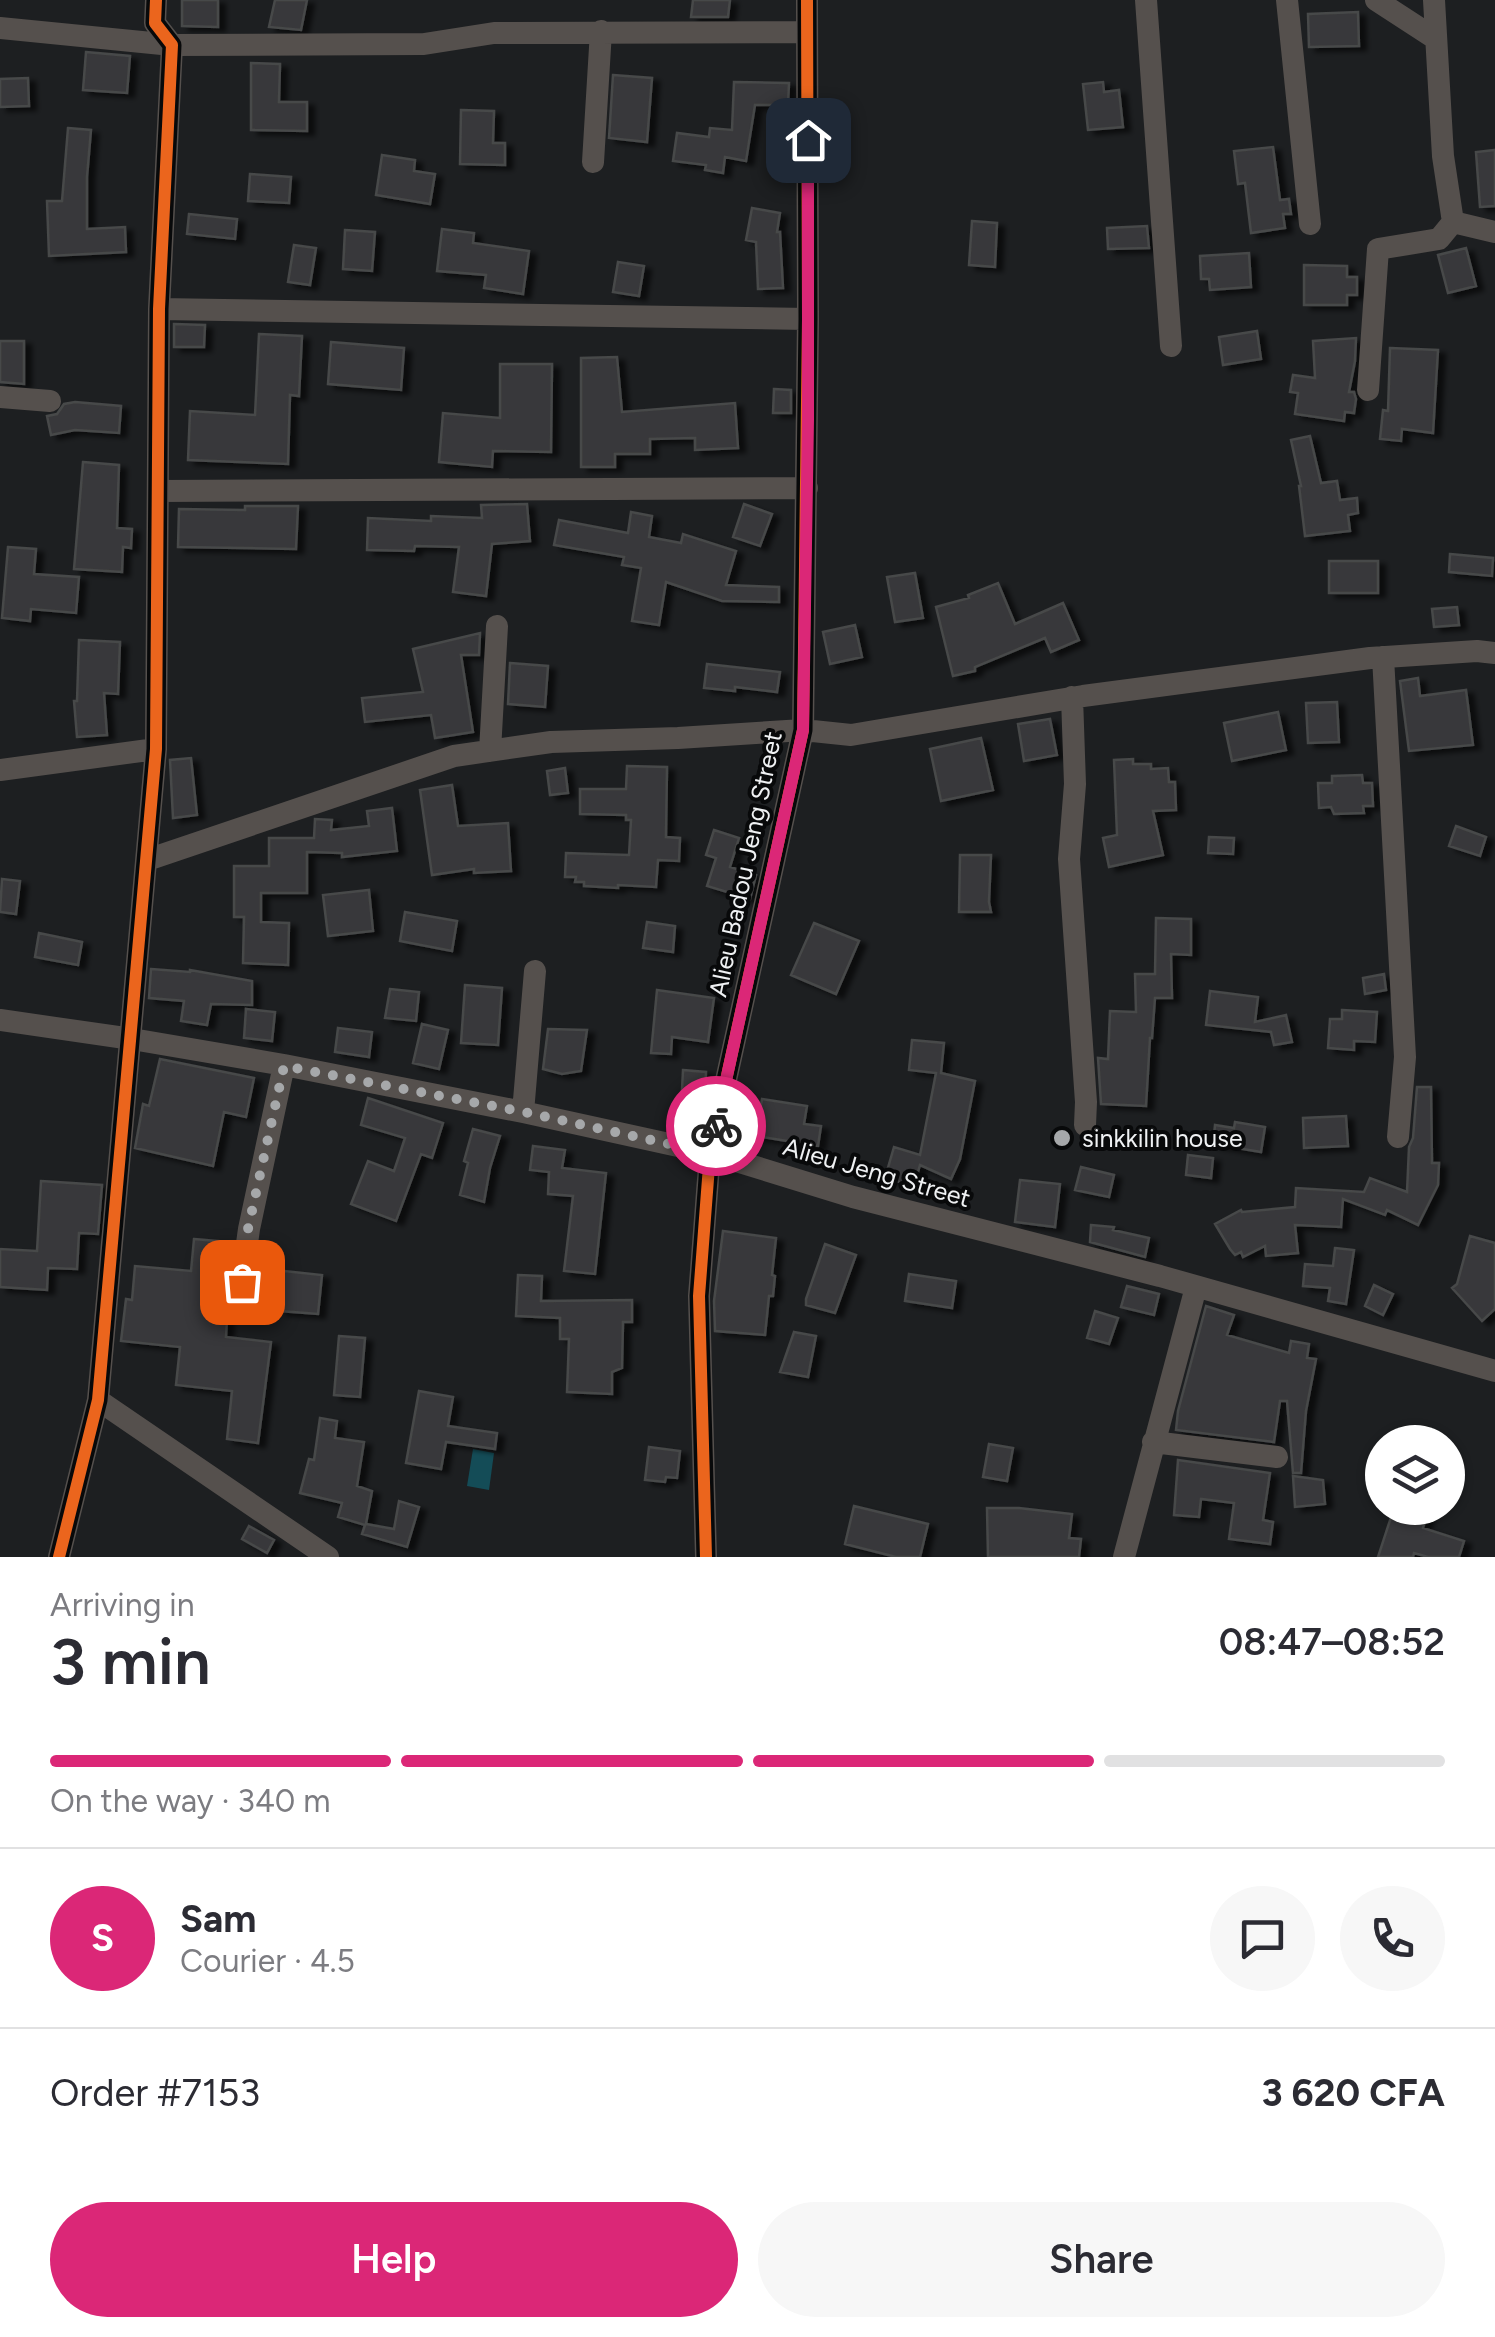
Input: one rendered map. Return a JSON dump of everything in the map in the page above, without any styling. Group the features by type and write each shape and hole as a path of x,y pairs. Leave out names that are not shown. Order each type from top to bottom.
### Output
{"street":[{"path":"59,1557 98,1400 156,749 159,310 172,45 155,23 156,0"},
{"name":"Alieu Badou Jeng Street","path":"706,1557 699,1296 710,1153 803,730 807,0"},
{"path":"1146,0 1171,346"},
{"path":"1287,0 1310,224"},
{"path":"1376,0 1436,39"},
{"path":"1368,390 1378,249 1439,240 1454,222 1444,156 1434,0"},
{"path":"0,28 172,45 424,44 494,33 807,32"},
{"path":"592,162 601,31"},
{"path":"1454,222 1495,232"},
{"path":"159,310 808,320"},
{"path":"0,397 50,401"},
{"path":"159,490 807,488"},
{"path":"490,751 497,626"},
{"path":"146,860 454,756 551,742 803,730 850,735 1072,697 1383,657 1495,653"},
{"path":"1383,657 1405,1057 1398,1136"},
{"path":"1072,697 1075,784 1070,859 1085,1126"},
{"path":"0,770 156,749"},
{"path":"524,1112 536,972"},
{"name":"Alieu Jeng Street","path":"0,1020 284,1066 710,1153 853,1196 1495,1371"},
{"path":"238,1308 248,1229 284,1066"},
{"path":"1124,1557 1196,1287"},
{"path":"98,1400 328,1557"},
{"path":"1153,1442 1277,1457"}],"water":[{"path":"473,1449 494,1453 489,1490 467,1486"}],"building":[{"path":"182,0 218,0 218,27 182,26"},
{"path":"275,0 307,0 301,30 269,27"},
{"path":"693,0 730,0 728,17 691,17"},
{"path":"1358,12 1359,46 1309,47 1308,14"},
{"path":"86,52 130,56 127,93 83,90"},
{"path":"251,63 280,64 279,102 307,102 307,131 251,130"},
{"path":"613,75 652,78 647,142 609,138"},
{"path":"28,78 29,106 0,107 0,79"},
{"path":"734,82 789,83 788,105 755,105 746,161 725,157 723,173 705,170 706,165 673,161 677,133 709,137 710,128 732,130"},
{"path":"1103,82 1104,92 1119,90 1123,127 1088,130 1083,84"},
{"path":"461,110 494,111 493,143 505,143 505,165 460,164"},
{"path":"68,128 91,130 87,229 125,227 126,252 49,256 47,201 62,201"},
{"path":"1273,147 1280,200 1289,199 1291,214 1283,214 1285,228 1251,233 1245,183 1238,184 1234,151"},
{"path":"1495,150 1495,206 1480,207 1476,152"},
{"path":"382,155 415,160 414,171 435,174 430,204 376,195"},
{"path":"250,174 291,177 289,203 248,201"},
{"path":"752,208 780,213 777,232 783,288 758,289 756,242 746,240"},
{"path":"189,214 237,219 235,239 187,234"},
{"path":"972,221 997,223 995,267 969,265"},
{"path":"1147,226 1149,248 1108,249 1107,228"},
{"path":"442,229 474,233 473,243 529,251 523,294 484,288 486,275 437,271"},
{"path":"345,230 375,232 372,271 343,269"},
{"path":"294,245 316,248 310,285 288,282"},
{"path":"1466,248 1476,286 1448,293 1438,255"},
{"path":"1249,253 1251,287 1210,290 1209,279 1201,279 1200,256"},
{"path":"618,262 644,266 639,296 613,292"},
{"path":"1304,265 1347,266 1347,277 1357,277 1357,295 1347,295 1347,305 1304,305"},
{"path":"174,324 205,325 204,347 174,347"},
{"path":"1257,331 1261,359 1223,365 1219,337"},
{"path":"259,334 302,336 299,396 290,395 288,464 188,460 190,411 255,415"},
{"path":"1356,338 1349,392 1354,392 1356,399 1354,413 1345,412 1344,421 1295,414 1298,393 1290,392 1293,375 1315,378 1313,341"},
{"path":"0,341 24,341 24,384 0,382"},
{"path":"331,342 404,348 401,390 328,384"},
{"path":"1390,348 1438,350 1433,433 1402,429 1401,441 1380,439 1383,410 1388,411"},
{"path":"617,357 622,412 735,403 738,448 695,450 695,438 650,439 650,454 615,454 615,467 581,467 581,358"},
{"path":"500,364 552,364 551,452 493,451 492,467 439,462 443,413 500,418"},
{"path":"774,389 791,390 791,413 773,413"},
{"path":"64,404 121,406 119,433 75,430 51,435 47,416 57,414"},
{"path":"1310,436 1321,483 1337,481 1340,500 1357,498 1358,513 1348,515 1350,531 1305,536 1301,486 1291,440"},
{"path":"83,462 119,465 117,528 132,529 131,548 123,547 122,572 74,569"},
{"path":"527,504 530,541 492,544 486,596 453,592 459,547 367,550 368,518 482,518 481,505"},
{"path":"744,504 772,514 760,546 733,537"},
{"path":"245,506 298,506 296,549 178,547 179,509 245,510"},
{"path":"631,512 652,516 649,537 681,543 683,534 736,551 726,585 779,587 779,602 722,601 666,582 659,625 632,621 641,568 622,565 624,557 554,545 559,520 628,533"},
{"path":"8,547 36,549 34,574 79,577 76,613 31,609 30,621 2,618"},
{"path":"1450,554 1493,558 1492,576 1449,572"},
{"path":"1329,561 1378,561 1378,593 1329,593"},
{"path":"915,573 923,618 895,622 887,577"},
{"path":"998,583 1015,624 1063,603 1079,640 1051,652 1045,638 975,667 975,671 953,676 936,607 969,598 968,595"},
{"path":"1457,607 1459,625 1434,627 1432,609"},
{"path":"855,625 862,657 830,664 823,632"},
{"path":"480,633 479,655 461,655 473,732 435,738 431,715 365,722 362,698 423,692 413,649"},
{"path":"79,640 120,642 118,694 104,693 107,735 77,737 74,701"},
{"path":"510,663 548,666 545,707 508,704"},
{"path":"707,664 780,672 777,692 704,688"},
{"path":"1418,678 1420,696 1466,690 1473,745 1409,751 1400,681"},
{"path":"1337,702 1339,742 1308,743 1306,703"},
{"path":"1278,712 1286,750 1232,761 1224,723"},
{"path":"1050,719 1057,755 1024,761 1018,724"},
{"path":"981,738 993,790 941,801 930,749"},
{"path":"191,758 197,815 173,818 170,760"},
{"path":"1133,759 1133,764 1151,764 1151,769 1168,768 1169,782 1175,782 1176,810 1153,811 1163,855 1109,867 1103,838 1117,835 1114,760"},
{"path":"627,766 667,767 666,837 680,838 679,861 658,860 656,887 584,886 584,882 575,882 576,877 565,877 566,853 629,855 631,820 626,820 626,815 580,814 580,789 626,789"},
{"path":"565,768 568,793 550,795 547,771"},
{"path":"1362,775 1363,783 1372,783 1373,806 1363,806 1364,813 1334,814 1331,807 1319,808 1318,783 1332,783 1332,776"},
{"path":"452,785 458,826 508,823 511,871 474,873 474,869 432,875 420,790"},
{"path":"392,808 397,851 342,857 342,853 307,852 307,893 261,893 261,922 289,923 288,965 243,963 244,917 234,917 234,866 269,866 269,838 314,838 315,819 332,820 331,830 369,826 367,811"},
{"path":"1456,826 1486,837 1480,856 1449,846"},
{"path":"714,830 739,838 730,867 756,875 750,899 707,886 716,858 706,855"},
{"path":"1209,837 1234,838 1233,854 1208,853"},
{"path":"960,855 991,855 991,912 959,912"},
{"path":"2,879 20,881 16,914 0,912"},
{"path":"369,890 373,931 328,936 323,895"},
{"path":"405,912 457,921 452,951 400,941"},
{"path":"1156,918 1191,919 1191,955 1171,954 1172,998 1155,998 1146,1106 1101,1104 1098,1058 1108,1059 1110,1011 1136,1012 1135,974 1155,974"},
{"path":"647,922 675,926 673,952 643,948"},
{"path":"814,923 859,941 836,994 791,975"},
{"path":"39,933 82,942 78,965 35,957"},
{"path":"151,969 190,970 252,981 252,1005 211,1004 207,1025 181,1021 184,1001 149,998"},
{"path":"1384,974 1386,990 1365,994 1363,978"},
{"path":"465,985 502,988 498,1045 461,1043"},
{"path":"390,989 419,992 416,1021 385,1018"},
{"path":"657,990 714,998 708,1042 672,1037 671,1054 651,1053"},
{"path":"1210,991 1258,997 1255,1022 1286,1015 1292,1042 1274,1045 1271,1032 1206,1025"},
{"path":"246,1009 275,1012 272,1041 244,1038"},
{"path":"1342,1010 1377,1012 1375,1042 1354,1041 1354,1050 1328,1048 1330,1019 1342,1019"},
{"path":"422,1024 448,1030 439,1069 413,1063"},
{"path":"338,1028 372,1032 369,1057 335,1052"},
{"path":"548,1029 587,1030 581,1071 562,1074 543,1069"},
{"path":"912,1040 944,1043 941,1073 975,1081 960,1159 951,1179 920,1165 914,1186 885,1178 894,1147 920,1155 936,1073 909,1070"},
{"path":"160,1059 254,1078 246,1117 224,1112 213,1166 135,1148 143,1104 149,1106"},
{"path":"683,1070 706,1072 699,1135 680,1131"},
{"path":"1417,1087 1431,1087 1432,1163 1439,1163 1438,1185 1418,1225 1387,1210 1385,1215 1343,1199 1341,1227 1295,1225 1298,1253 1266,1256 1265,1246 1243,1257 1241,1252 1235,1255 1215,1224 1241,1210 1295,1207 1296,1188 1364,1192 1370,1178 1407,1192"},
{"path":"368,1098 443,1123 432,1158 421,1154 396,1221 351,1204 368,1161 394,1171 405,1138 361,1125"},
{"path":"762,1099 807,1106 804,1124 821,1126 818,1146 756,1136"},
{"path":"1346,1116 1348,1146 1304,1148 1303,1118"},
{"path":"1235,1122 1265,1127 1261,1152 1213,1144 1215,1125 1234,1128"},
{"path":"473,1129 500,1136 484,1202 460,1195"},
{"path":"533,1146 565,1150 562,1168 606,1173 595,1274 564,1271 573,1196 548,1194 549,1172 530,1170"},
{"path":"1188,1155 1213,1158 1211,1178 1186,1175"},
{"path":"1081,1167 1114,1175 1109,1197 1075,1190"},
{"path":"1020,1180 1060,1184 1055,1227 1015,1222"},
{"path":"41,1181 102,1185 98,1234 79,1233 77,1269 48,1268 47,1290 0,1287 0,1249 37,1251"},
{"path":"1091,1225 1114,1227 1113,1230 1149,1238 1145,1257 1090,1242"},
{"path":"723,1231 776,1238 773,1296 769,1296 765,1335 715,1331 714,1301"},
{"path":"1470,1236 1495,1243 1495,1309 1482,1321 1452,1288 1457,1284"},
{"path":"194,1239 228,1242 223,1299 226,1337 271,1342 258,1443 227,1439 232,1391 176,1385 180,1347 121,1341 126,1299 132,1300 135,1266 191,1271"},
{"path":"825,1244 856,1255 835,1313 806,1305"},
{"path":"1335,1248 1354,1250 1346,1304 1328,1301 1330,1288 1303,1286 1305,1264 1333,1266"},
{"path":"284,1271 322,1275 318,1314 280,1311"},
{"path":"909,1274 956,1281 952,1308 905,1301"},
{"path":"518,1275 542,1276 541,1301 632,1300 632,1322 623,1322 622,1368 612,1372 612,1394 567,1392 569,1339 560,1339 560,1318 516,1316"},
{"path":"1374,1285 1393,1294 1383,1315 1365,1306"},
{"path":"1127,1286 1159,1294 1154,1315 1121,1307"},
{"path":"1206,1306 1234,1315 1227,1335 1289,1353 1291,1341 1309,1344 1307,1358 1316,1359 1306,1411 1301,1473 1293,1473 1287,1401 1280,1401 1274,1442 1176,1430"},
{"path":"1095,1311 1118,1318 1109,1344 1087,1338"},
{"path":"794,1332 816,1336 808,1377 780,1372"},
{"path":"339,1336 365,1338 360,1397 334,1395"},
{"path":"419,1391 453,1397 448,1426 497,1433 495,1449 446,1442 441,1469 406,1463"},
{"path":"320,1418 337,1421 335,1438 364,1442 357,1486 372,1491 366,1524 394,1529 399,1501 419,1507 407,1547 362,1534 365,1525 338,1517 342,1503 300,1493 309,1459 314,1460"},
{"path":"989,1444 1013,1448 1007,1481 983,1477"},
{"path":"649,1447 680,1451 677,1478 666,1477 665,1482 645,1480"},
{"path":"1178,1460 1270,1473 1263,1520 1273,1522 1270,1544 1229,1539 1234,1503 1201,1499 1199,1517 1174,1515"},
{"path":"1293,1476 1323,1480 1325,1504 1295,1507"},
{"path":"854,1506 928,1524 920,1557 896,1557 845,1544"},
{"path":"987,1508 1072,1514 1069,1538 1081,1539 1079,1557 988,1557"},
{"path":"1388,1525 1424,1525 1423,1528 1464,1541 1459,1557 1414,1553 1413,1557 1378,1557"},
{"path":"249,1526 274,1540 267,1553 242,1539"}],"cycle path":[{"path":"59,1557 98,1400 156,749 159,309 172,45 155,23 156,0"},
{"path":"706,1557 699,1296 710,1153 803,730 807,0"}],"way so far":[{"path":"242,1282 248,1229 284,1066 710,1153 716,1126"}],"place":[{"name":"sinkkilin house","path":"1062,1138"}],"route":[{"path":"716,1126 803,730 808,140"}]}
